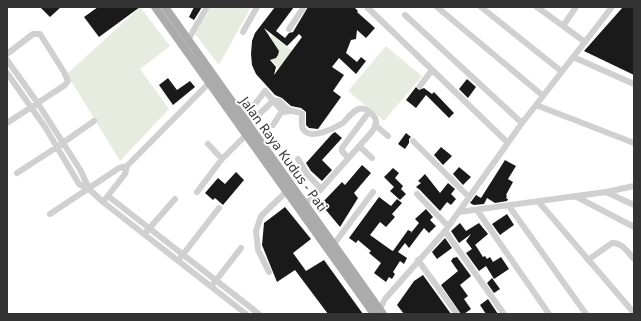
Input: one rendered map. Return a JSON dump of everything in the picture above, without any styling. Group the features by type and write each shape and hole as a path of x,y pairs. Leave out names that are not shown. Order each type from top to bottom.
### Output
{"main road":[{"name":"Jalan Raya Kudus - Pati","path":"155,7 210,83 243,123 247,134 287,191 303,206 334,244 379,313"},
{"name":"Jalan Raya Kudus - Pati","path":"165,7 243,123 379,313"}],"street":[{"path":"188,40 207,7"},
{"path":"243,32 257,7"},
{"path":"289,29 304,7"},
{"path":"368,7 507,142"},
{"path":"437,7 542,95"},
{"path":"480,7 561,72"},
{"path":"537,7 585,42"},
{"path":"563,26 576,7"},
{"path":"379,313 385,298 447,229 507,142 542,95 612,7"},
{"path":"405,15 522,122"},
{"path":"7,54 36,33 42,37 67,79 66,83 7,123"},
{"path":"573,56 634,84"},
{"path":"7,60 63,142 81,171 89,189"},
{"path":"420,86 432,70"},
{"path":"7,74 57,147 80,184 89,189 144,236 246,314"},
{"path":"50,214 120,168 127,166 210,83"},
{"path":"243,123 247,112 254,107 265,91 282,111 291,111"},
{"path":"243,123 254,119 273,100 279,100 287,110 302,114 302,128 309,133 322,134 343,122 354,111 360,108 366,109 375,119 373,129 322,189 303,206"},
{"path":"536,105 634,143"},
{"path":"273,125 282,111"},
{"path":"348,158 342,151 342,148 369,112"},
{"path":"17,172 57,147 94,121"},
{"path":"375,125 388,136"},
{"path":"197,192 222,159 247,134"},
{"path":"413,141 469,197"},
{"path":"208,144 222,159"},
{"path":"358,146 372,158"},
{"path":"298,159 307,174 322,189"},
{"path":"103,202 125,174 127,166"},
{"path":"459,212 606,192 634,186"},
{"path":"270,272 258,250 256,231 261,216 287,191"},
{"path":"334,244 373,192"},
{"path":"606,192 634,205"},
{"path":"417,194 447,229 504,314"},
{"path":"108,196 259,314"},
{"path":"575,196 634,227"},
{"path":"144,236 174,199"},
{"path":"538,202 634,313"},
{"path":"509,206 586,314"},
{"path":"178,261 219,208"},
{"path":"477,210 549,314"},
{"path":"588,260 612,243 616,243 625,248 634,259"},
{"path":"210,287 241,248"},
{"path":"418,260 457,314"}],"shaded area":[{"path":"140,7 170,46 140,69 169,109 120,161 67,74"},
{"path":"211,7 251,7 219,65 195,34"},
{"path":"272,35 298,55 279,69 271,60 278,55 279,51 269,43"},
{"path":"386,46 422,76 384,121 348,91"}],"building":[{"path":"40,7 61,7 50,17"},
{"path":"98,7 140,7 99,37 84,17"},
{"path":"194,7 202,7 194,20 189,17"},
{"path":"275,7 294,7 276,31 285,38 289,33 293,32 308,7 354,7 358,11 357,12 375,28 366,38 357,30 356,39 351,40 346,53 357,62 361,57 366,61 356,74 339,58 332,67 344,75 333,91 341,97 318,129 309,128 306,125 306,112 301,108 291,106 282,98 275,95 256,74 252,65 251,54 252,41 255,33","holes":["264,28 287,46 299,34 302,37 274,75 276,67 270,60 276,58 279,51"]},
{"path":"623,7 634,7 634,75 584,51"},
{"path":"168,78 177,90 190,81 195,87 173,105 159,85"},
{"path":"467,79 476,87 468,98 459,89"},
{"path":"416,87 419,90 424,88 432,94 434,92 454,113 449,118 426,95 416,108 406,100"},
{"path":"335,132 342,138 322,160 332,170 322,181 311,171 306,163"},
{"path":"406,133 411,137 405,149 398,144"},
{"path":"441,147 452,156 443,165 434,155"},
{"path":"505,160 516,166 508,179 513,182 506,195 506,198 508,199 507,201 495,203 487,198 484,204 474,205 470,203 476,195 481,198"},
{"path":"362,165 371,173 354,193 358,198 340,227 321,204 342,182 345,185"},
{"path":"459,167 471,177 463,185 453,174"},
{"path":"393,168 399,173 395,178 403,186 401,189 406,194 400,200 390,191 394,187 384,177"},
{"path":"236,172 244,180 223,205 215,198 213,200 205,193 218,178 225,184"},
{"path":"425,174 440,193 448,183 455,189 451,194 456,199 451,205 447,202 440,211 416,187 421,183 418,181"},
{"path":"379,197 391,206 397,199 402,203 392,214 395,217 386,227 380,222 370,235 391,250 393,251 408,230 412,232 419,223 415,219 426,209 433,217 430,220 436,226 429,233 424,228 409,248 405,243 398,252 407,258 404,264 400,261 393,272 395,274 392,279 389,277 386,282 374,273 381,263 369,253 371,251 358,240 356,243 349,238"},
{"path":"285,207 311,239 293,253 306,271 324,260 363,314 328,314 295,270 277,282 262,245 264,223"},
{"path":"507,214 514,225 500,235 492,224"},
{"path":"460,223 466,231 479,223 488,234 475,245 483,257 485,256 487,259 490,257 493,262 501,257 509,269 494,279 486,266 479,271 466,253 472,249 466,241 471,234 459,243 451,231"},
{"path":"445,238 452,248 437,259 432,252"},
{"path":"457,257 471,276 460,285 468,296 464,299 471,309 464,314 461,314 441,285 458,271 451,261 453,258"},
{"path":"423,275 451,314 404,314 397,305 414,281"},
{"path":"492,278 500,289 494,293 487,283"},
{"path":"488,299 498,314 486,314 480,305"}]}
